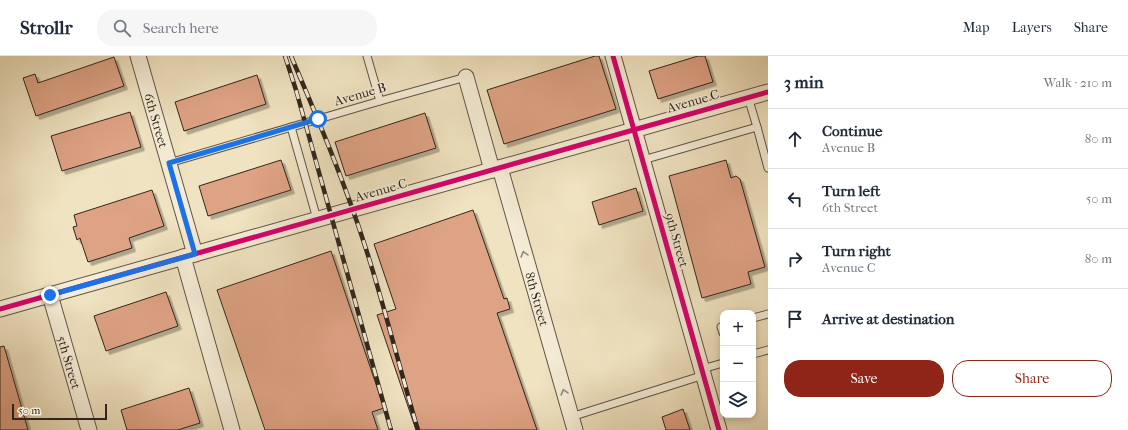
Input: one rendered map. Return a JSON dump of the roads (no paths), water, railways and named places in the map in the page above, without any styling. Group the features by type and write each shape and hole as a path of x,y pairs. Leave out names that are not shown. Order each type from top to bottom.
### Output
{"street":[{"name":"6th Street","path":"138,56 169,163 189,256 232,430"},
{"name":"9th Street","path":"613,56 720,430"},
{"name":"8th Street","path":"466,77 496,169 573,424"},
{"name":"Avenue C","path":"0,309 768,92"},
{"name":"5th Street","path":"50,295 89,430"}],"lane":[{"path":"368,56 380,101"},
{"name":"Avenue B","path":"169,163 466,77"},
{"path":"748,97 768,168"},
{"path":"291,127 317,219"},
{"path":"643,160 757,127"},
{"path":"756,317 768,314"},
{"path":"756,353 768,350"},
{"path":"573,424 720,364"}],"railway":[{"path":"285,56 296,90 391,430"},
{"path":"291,56 331,151 358,224 380,294 418,430"}]}
